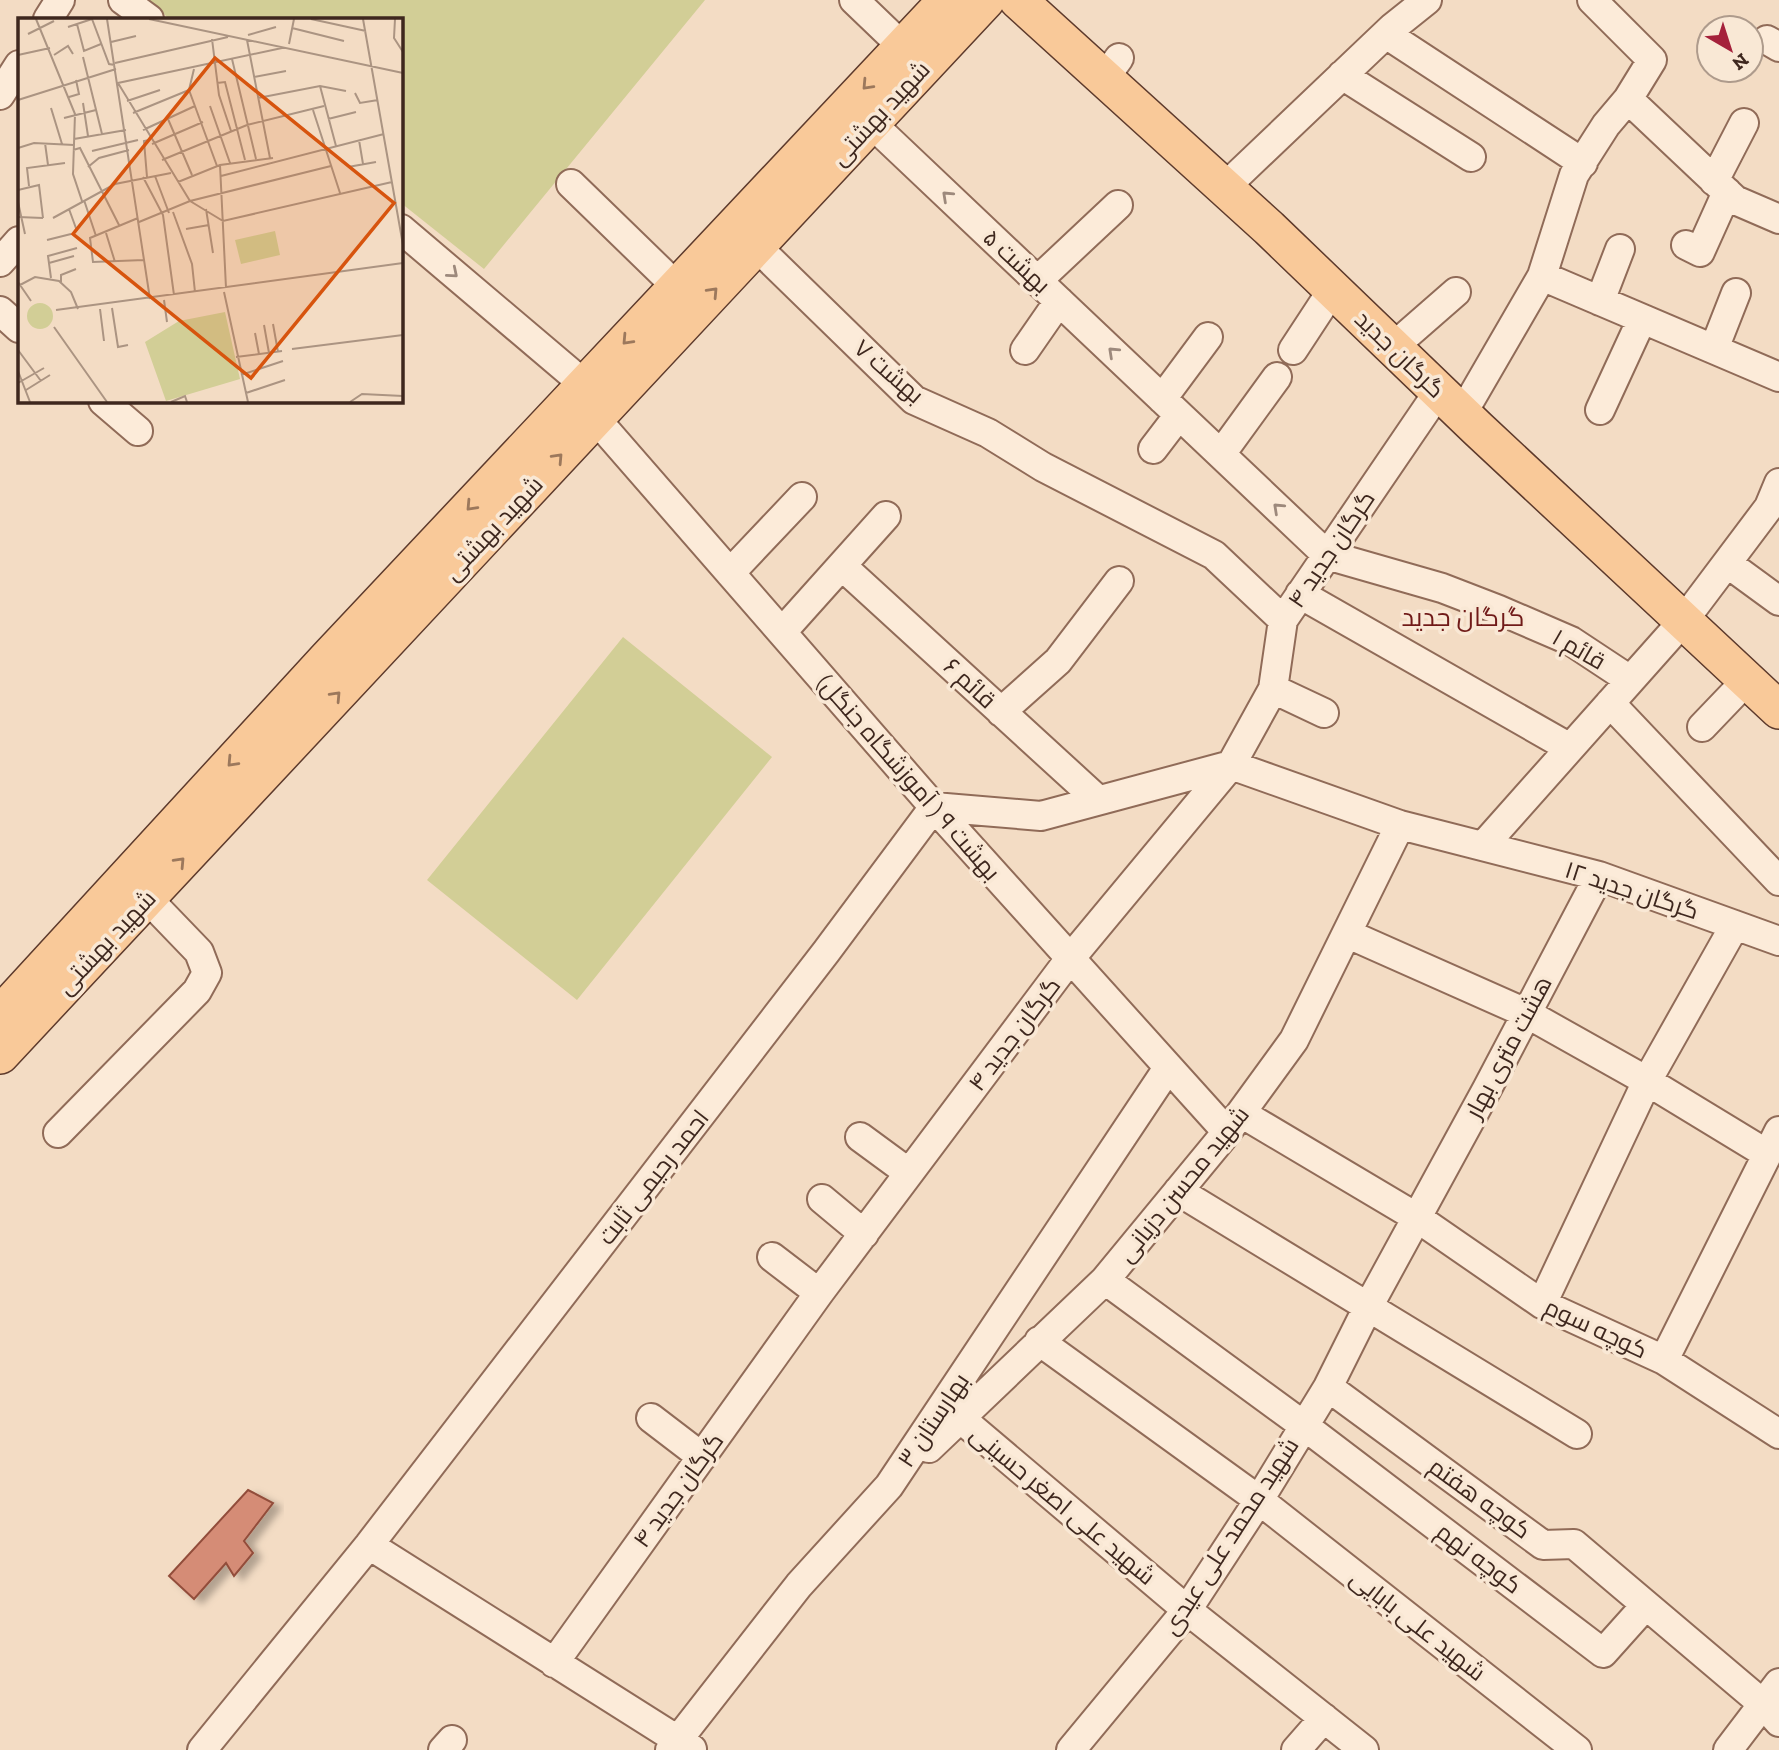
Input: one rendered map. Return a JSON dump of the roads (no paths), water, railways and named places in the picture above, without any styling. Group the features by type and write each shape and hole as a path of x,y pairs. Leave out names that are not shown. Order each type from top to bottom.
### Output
{"main road":[{"name":"شهید بهشتی","path":"590,401 677,287 947,0"},
{"name":"شهید بهشتی","path":"0,1015 277,736 590,401 756,246 986,0"},
{"name":"گرگان جدید","path":"1018,0 1112,69 1224,187 1450,403 1779,710"},
{"name":"شهید بهشتی","path":"0,1055 147,898 277,736"}],"street":[{"path":"49,18 60,0"},
{"path":"123,0 148,18"},
{"path":"854,0 903,47"},
{"path":"1224,187 1389,31 1427,0"},
{"name":"گرگان جدید ۴","path":"555,1663 819,1293 1069,960 1231,765 1273,689 1283,620 1327,555 1450,403 1542,276 1574,176 1652,60 1592,0"},
{"path":"1389,31 1583,163"},
{"path":"0,95 18,67"},
{"path":"1342,75 1471,157"},
{"path":"1628,99 1735,200 1779,219"},
{"name":"بهشت ۵","path":"871,123 1327,555"},
{"path":"1686,245 1700,252 1744,123"},
{"path":"571,184 677,287"},
{"path":"1037,281 1118,205"},
{"name":"بهشت ۹ ( آموزشگاه جنگل)","path":"402,230 590,401 730,573 1069,960 1168,1068 1234,1123"},
{"path":"0,261 18,242"},
{"name":"بهشت ۷","path":"756,246 914,400 988,433 1043,467 1214,555 1283,620"},
{"path":"1600,301 1620,249"},
{"path":"1542,276 1779,377"},
{"path":"1293,350 1332,289"},
{"path":"1393,348 1456,292"},
{"path":"1714,349 1736,293"},
{"path":"1025,350 1059,301"},
{"path":"0,312 18,327"},
{"path":"1600,410 1642,319"},
{"path":"1153,449 1171,407 1208,337"},
{"path":"1221,454 1277,377"},
{"path":"104,402 138,431"},
{"path":"1483,846 1684,620 1769,507 1779,483"},
{"path":"730,573 802,498"},
{"path":"782,632 886,516"},
{"name":"۱ قائم","path":"1327,555 1442,588 1499,610 1571,641 1630,680"},
{"path":"1727,563 1779,601"},
{"name":"قائم ۶","path":"842,566 1098,800"},
{"path":"1001,712 1058,662 1119,581"},
{"path":"1300,594 1570,748"},
{"path":"1702,727 1746,680"},
{"path":"1273,689 1324,713"},
{"path":"1609,703 1779,881"},
{"path":"934,807 1041,816 1231,765"},
{"name":"گرگان جدید ۱۲","path":"1231,765 1400,825 1599,876 1778,938"},
{"name":"احمد رحیمی ثابت","path":"202,1750 369,1545 934,807"},
{"name":"شهید محسن دزیانی","path":"889,1486 1105,1280 1234,1123 1294,1040 1400,825"},
{"name":"هشت متری بهار","path":"1367,1307 1599,876"},
{"path":"58,1133 197,991 207,973 199,952 147,898"},
{"path":"1542,1304 1647,1081 1735,925"},
{"path":"1348,934 1527,1013 1647,1081 1773,1143 1664,1360"},
{"name":"بهارستان ۳","path":"680,1747 799,1585 889,1486 1168,1068"},
{"name":"کوچه سوم","path":"1234,1123 1416,1217 1542,1304 1664,1360 1779,1432"},
{"path":"860,1137 909,1173"},
{"path":"1178,1191 1577,1434"},
{"path":"822,1199 864,1234"},
{"path":"772,1257 819,1293"},
{"path":"1105,1280 1303,1425"},
{"name":"شهید محمد علی عیدی","path":"1071,1750 1187,1610 1328,1387 1367,1307"},
{"name":"شهید علی بابایی","path":"1039,1341 1259,1500 1577,1750"},
{"name":"کوچه هفتم","path":"1328,1387 1543,1545 1574,1544 1646,1605 1774,1703"},
{"path":"651,1418 702,1457"},
{"name":"شهید علی اصغر حسینی","path":"960,1418 1187,1610 1364,1750"},
{"name":"کوچه نهم","path":"1303,1425 1603,1653 1646,1605"},
{"path":"369,1545 555,1663 680,1747"},
{"path":"1728,1750 1774,1703"},
{"path":"1296,1750 1324,1717"}],"district":[{"name":"گرگان جدید","path":"1463,617"}]}
